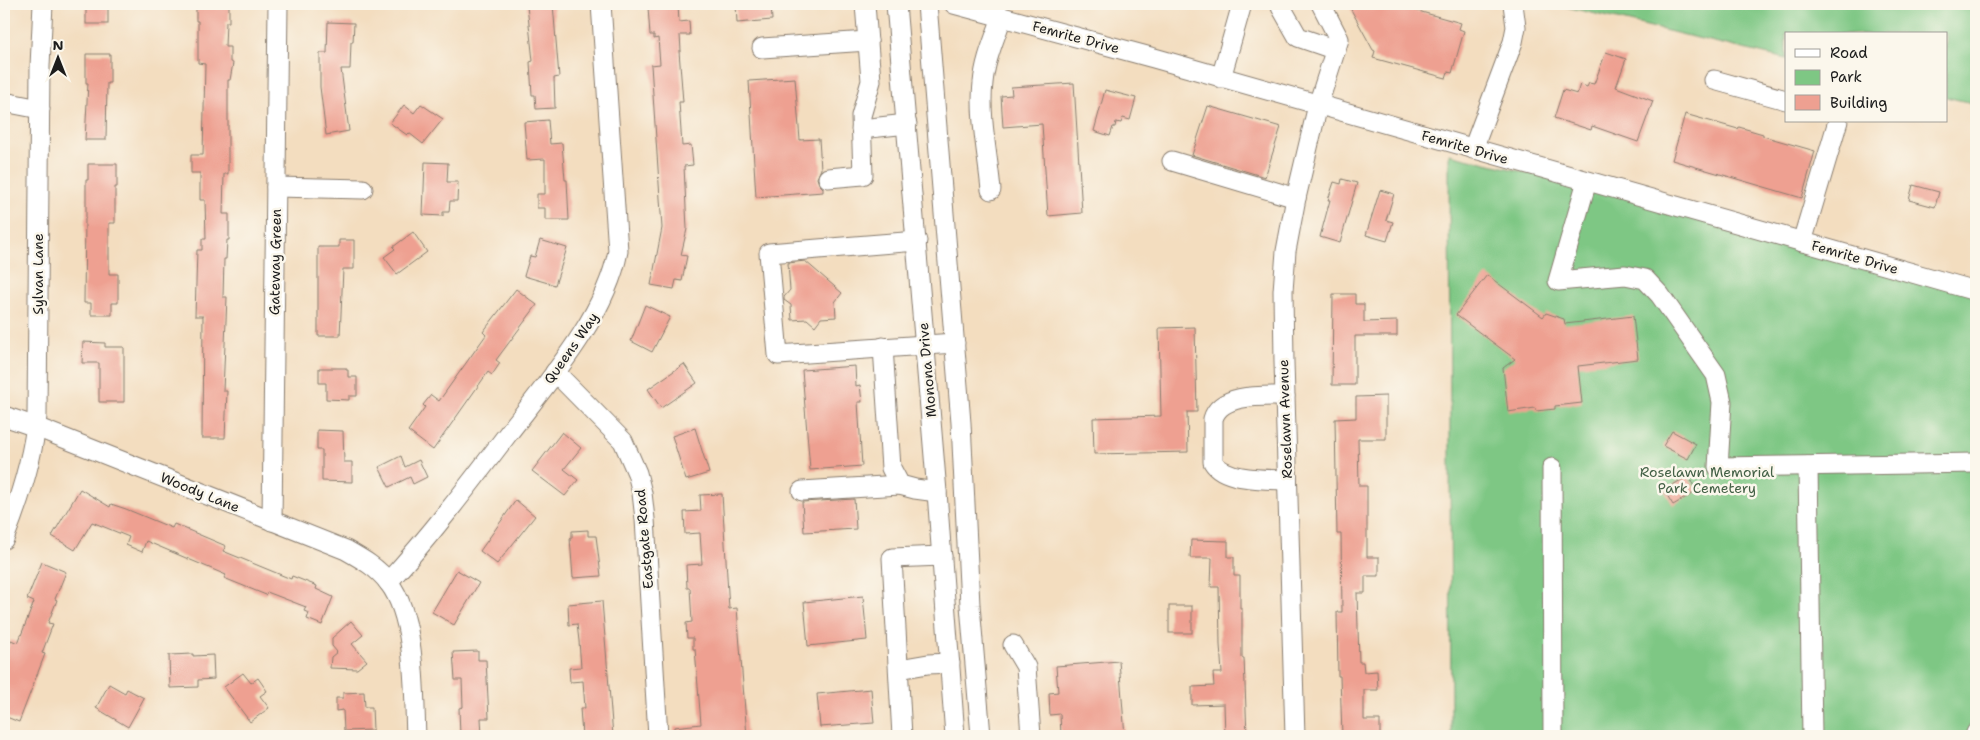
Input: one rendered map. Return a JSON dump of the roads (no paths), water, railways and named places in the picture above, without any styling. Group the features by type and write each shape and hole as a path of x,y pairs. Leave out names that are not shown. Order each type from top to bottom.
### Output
{"street":[{"name":"Sylvan Lane","path":"4,538 30,463 36,426 42,4"},
{"name":"Gateway Green","path":"272,521 278,4"},
{"name":"Queens Way","path":"388,582 428,538 555,372 599,307 615,267 618,251 601,4"},
{"path":"828,178 863,175 861,129 863,105 871,81 865,4"},
{"name":"Monona Drive","path":"896,4 917,241 955,736"},
{"path":"927,4 961,423 970,605 981,736"},
{"name":"Femrite Drive","path":"954,4 1976,291"},
{"path":"1221,78 1242,4"},
{"path":"1281,4 1281,8 1298,37 1336,50 1339,40 1321,4"},
{"path":"1473,150 1513,42 1516,27 1512,4"},
{"path":"991,190 983,112 983,83 987,62 1002,17"},
{"path":"762,48 868,41"},
{"name":"Roselawn Avenue","path":"1295,736 1283,291 1286,251 1296,198 1318,105 1336,50"},
{"path":"1714,80 1785,100"},
{"path":"4,102 40,109"},
{"path":"1802,242 1838,122"},
{"path":"861,129 907,124"},
{"path":"1172,160 1296,198"},
{"path":"1587,181 1558,281 1625,275 1645,279 1660,295 1716,375 1722,402 1718,467 1976,463"},
{"path":"276,187 364,189"},
{"path":"917,241 769,253 778,355 955,343"},
{"path":"883,348 891,468 900,485"},
{"name":"Eastgate Road","path":"555,372 623,441 637,472 645,519 658,736"},
{"path":"1285,396 1250,396 1238,399 1221,408 1213,419 1213,462 1220,469 1252,479 1287,480"},
{"name":"Woody Lane","path":"4,416 36,426 346,550 366,561 388,582 400,604 410,641 416,736"},
{"path":"1808,466 1812,736"},
{"path":"1552,468 1553,736"},
{"path":"802,491 900,485 937,492"},
{"path":"902,736 892,558 942,556"},
{"path":"1013,645 1026,667 1031,736"},
{"path":"899,669 928,664 950,663"}],"park label":[{"name":"Roselawn Memorial Park Cemetery","path":"1707,480"}]}
